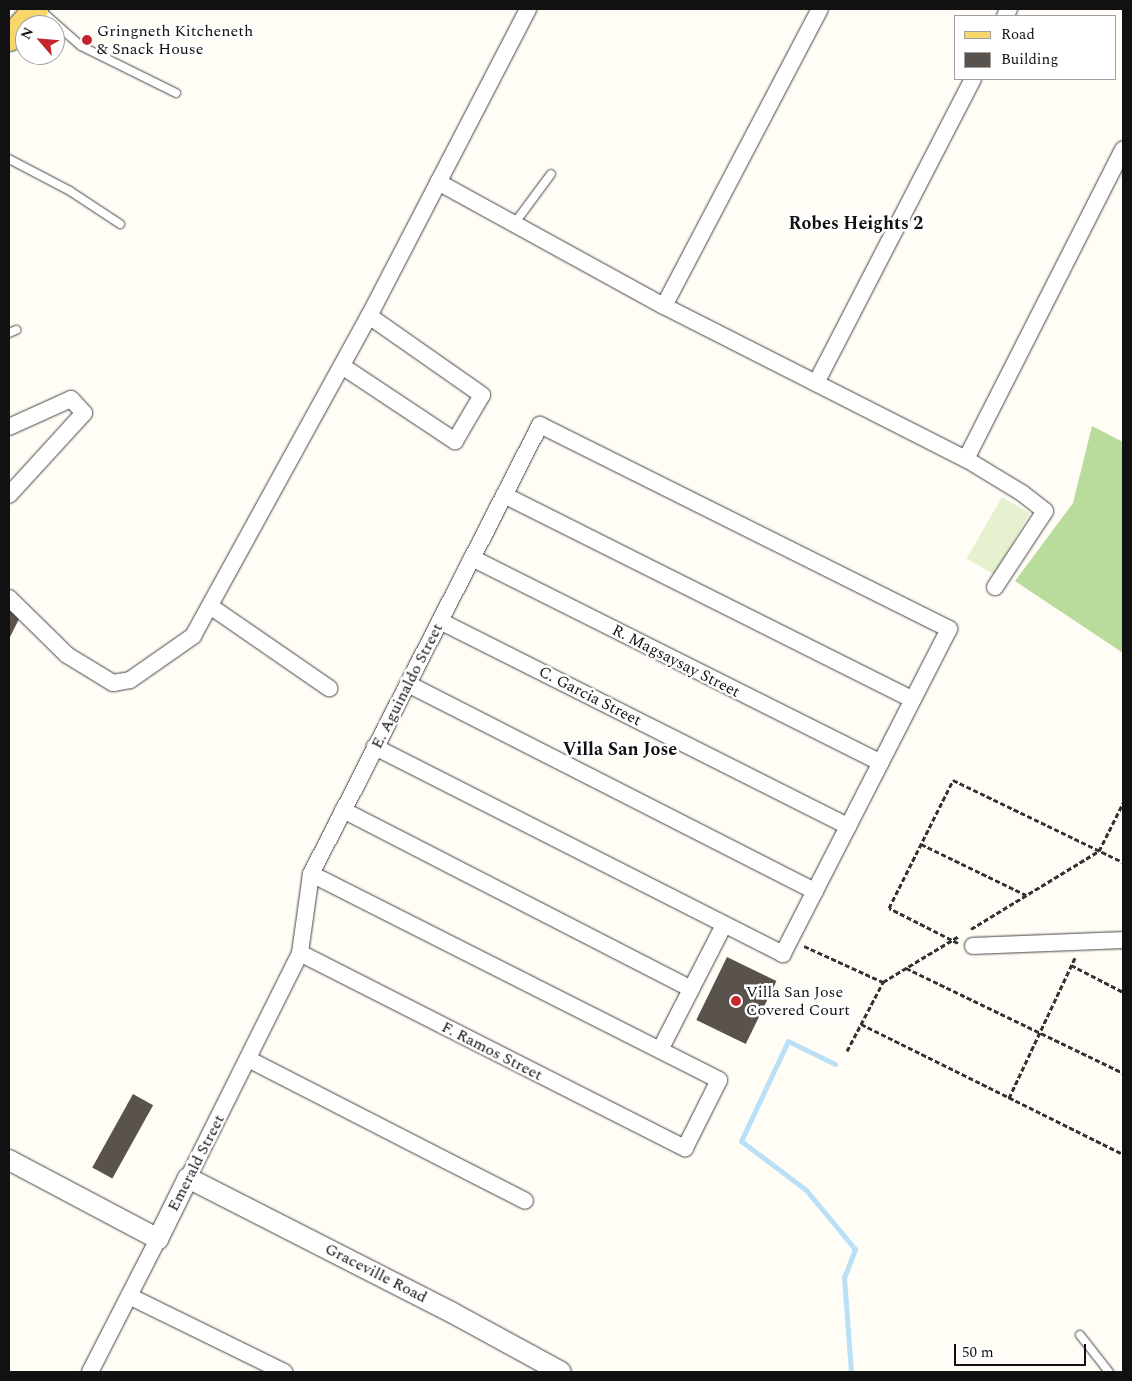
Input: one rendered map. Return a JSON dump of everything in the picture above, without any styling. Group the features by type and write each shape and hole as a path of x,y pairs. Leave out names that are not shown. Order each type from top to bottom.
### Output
{"main road":[{"path":"9,38 37,9"}],"street":[{"path":"9,598 68,655 113,683 130,680 193,636 369,316 528,9"},
{"path":"664,306 820,9"},
{"path":"816,383 972,80"},
{"path":"966,459 1123,149"},
{"path":"438,182 664,306 966,459 1045,511 995,587"},
{"path":"342,366 455,441 482,395 369,316"},
{"path":"9,427 71,399 84,413 9,496"},
{"name":"E. Aguinaldo Street","path":"300,953 310,874 540,426 949,630 913,700"},
{"path":"375,747 783,954 881,763 913,700 504,495"},
{"name":"R. Magsaysay Street","path":"472,558 881,763"},
{"path":"210,606 329,688"},
{"name":"C. Garcia Street","path":"440,621 848,826"},
{"path":"408,684 815,890"},
{"path":"343,810 692,989"},
{"path":"310,874 661,1048 724,925"},
{"path":"973,946 1083,940 1123,940"},
{"name":"Emerald Street","path":"90,1372 300,953"},
{"name":"F. Ramos Street","path":"300,953 685,1148 719,1080 661,1048"},
{"path":"248,1059 525,1201"},
{"path":"9,1160 158,1238"},
{"name":"Graceville Road","path":"188,1178 451,1312 561,1372"},
{"path":"129,1296 284,1372"}],"lane":[{"path":"37,9 81,46 176,93"},
{"path":"9,159 70,191 120,224"},
{"path":"514,224 551,174"},
{"path":"1080,1335 1110,1372"}],"path":[{"path":"952,940 889,908 953,780 1123,862"},
{"path":"969,930 1099,850 1123,803"},
{"path":"921,844 1026,895"},
{"path":"847,1051 883,982 961,935"},
{"path":"790,940 883,982"},
{"path":"1010,1098 1083,940"},
{"path":"1072,965 1123,992"},
{"path":"906,968 1123,1073"},
{"path":"861,1024 1123,1154"}],"green space":[{"path":"1092,426 1123,442 1123,653 1015,581 1073,503"},
{"path":"1002,497 1030,513 994,574 967,558"}],"building":[{"path":"9,607 20,617 9,639"},
{"name":"Villa San Jose Covered Court","path":"727,957 776,981 746,1044 696,1020"},
{"path":"133,1094 153,1105 112,1179 92,1167"}],"waterway":[{"path":"835,1064 788,1041 741,1141 806,1190 855,1249 844,1277 851,1372"}],"place":[{"name":"Gringneth Kitcheneth & Snack House","path":"87,40"},
{"name":"Villa San Jose Covered Court","path":"736,1001"}],"district":[{"name":"Robes Heights 2","path":"856,224"},
{"name":"Villa San Jose","path":"620,750"}]}
